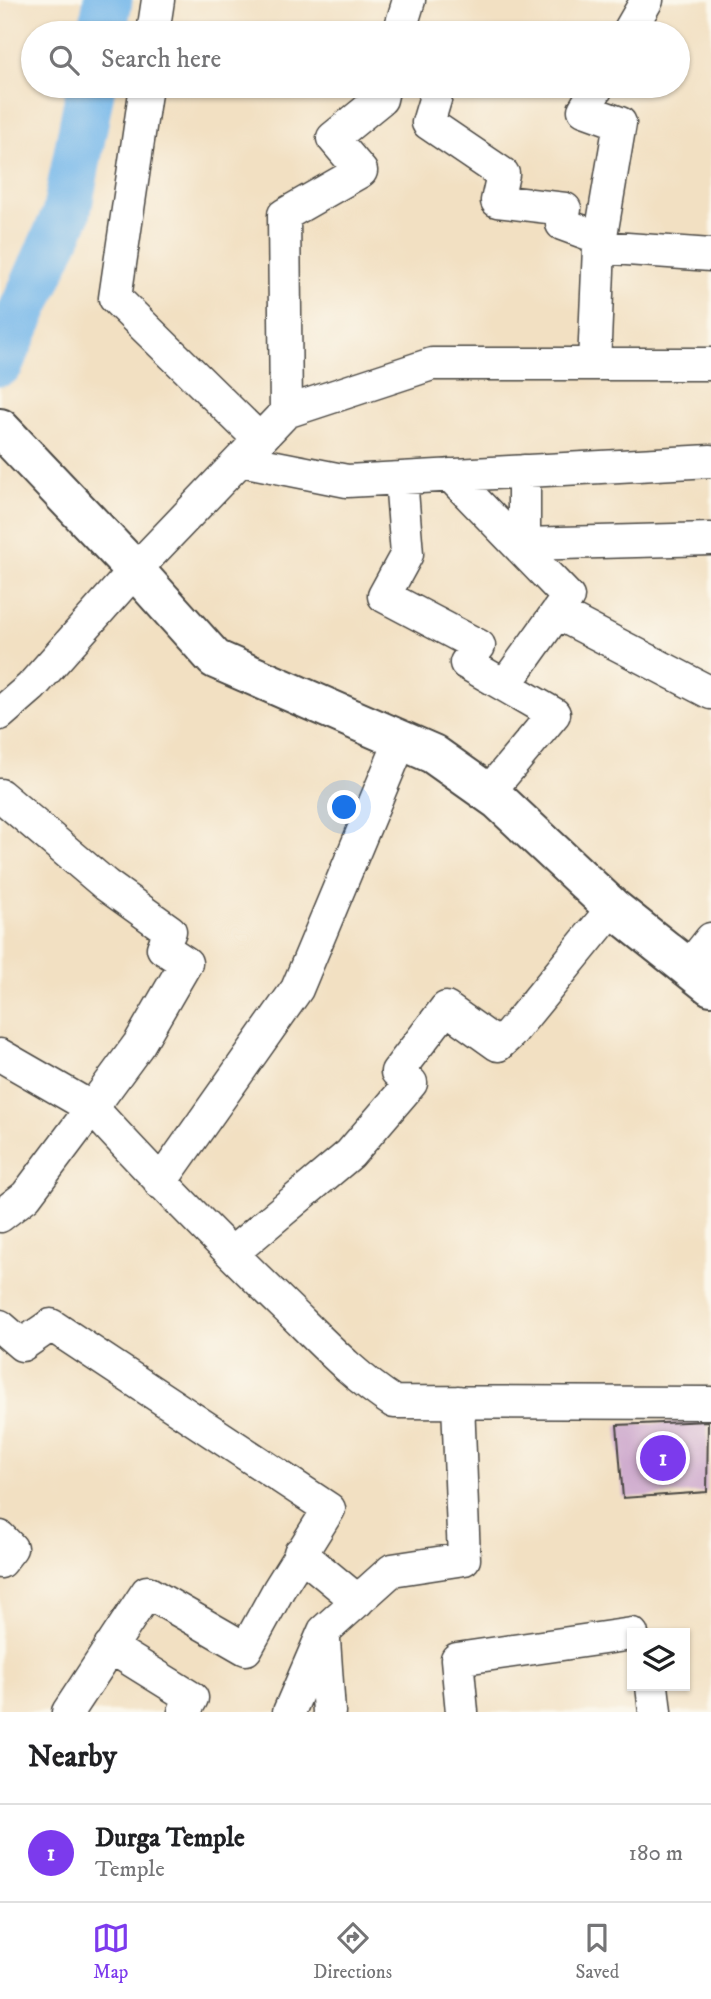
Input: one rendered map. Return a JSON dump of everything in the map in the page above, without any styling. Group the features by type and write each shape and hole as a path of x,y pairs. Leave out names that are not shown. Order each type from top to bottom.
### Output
{"street":[{"path":"155,21 158,0"},
{"path":"403,21 409,0"},
{"path":"635,21 647,0"},
{"path":"144,98 115,298 251,450 347,481 711,461"},
{"path":"286,412 284,215 361,171 333,138 381,98"},
{"path":"435,98 428,123 503,174 497,201 565,209 562,224 600,242 711,255"},
{"path":"591,98 584,110 620,122 600,242 594,364"},
{"path":"0,714 31,687 135,570 286,412 432,364 711,364"},
{"path":"0,428 215,659 433,754 488,793 612,908 704,964"},
{"path":"524,471 524,544 711,539"},
{"path":"450,475 568,597 505,685"},
{"path":"401,478 407,554 384,596 479,646 466,663 554,714 488,793"},
{"path":"557,613 711,693"},
{"path":"160,1183 297,989 401,740"},
{"path":"0,795 106,885 170,931 163,948 186,963 139,1044 92,1108 26,1196 0,1216"},
{"path":"232,1254 350,1154 411,1083 397,1072 446,1008 498,1045 612,908"},
{"path":"0,1055 92,1108 160,1183 232,1254 367,1385 394,1402 711,1403"},
{"path":"0,1326 22,1345 51,1325 329,1509 300,1553 246,1649 147,1592 68,1712"},
{"path":"289,1712 324,1631 392,1570 464,1559 458,1402"},
{"path":"0,1537 11,1548 0,1562"},
{"path":"300,1553 358,1601"},
{"path":"324,1631 329,1712"},
{"path":"462,1712 457,1659 627,1635"},
{"path":"110,1647 192,1698 189,1710"},
{"path":"653,1691 656,1712"}],"building":[{"path":"708,1421 707,1492 623,1498 617,1425"}],"waterway":[{"path":"104,21 108,0"},
{"path":"0,362 66,215 89,98"}],"place":[{"name":"Durga Temple","path":"663,1458"}]}
